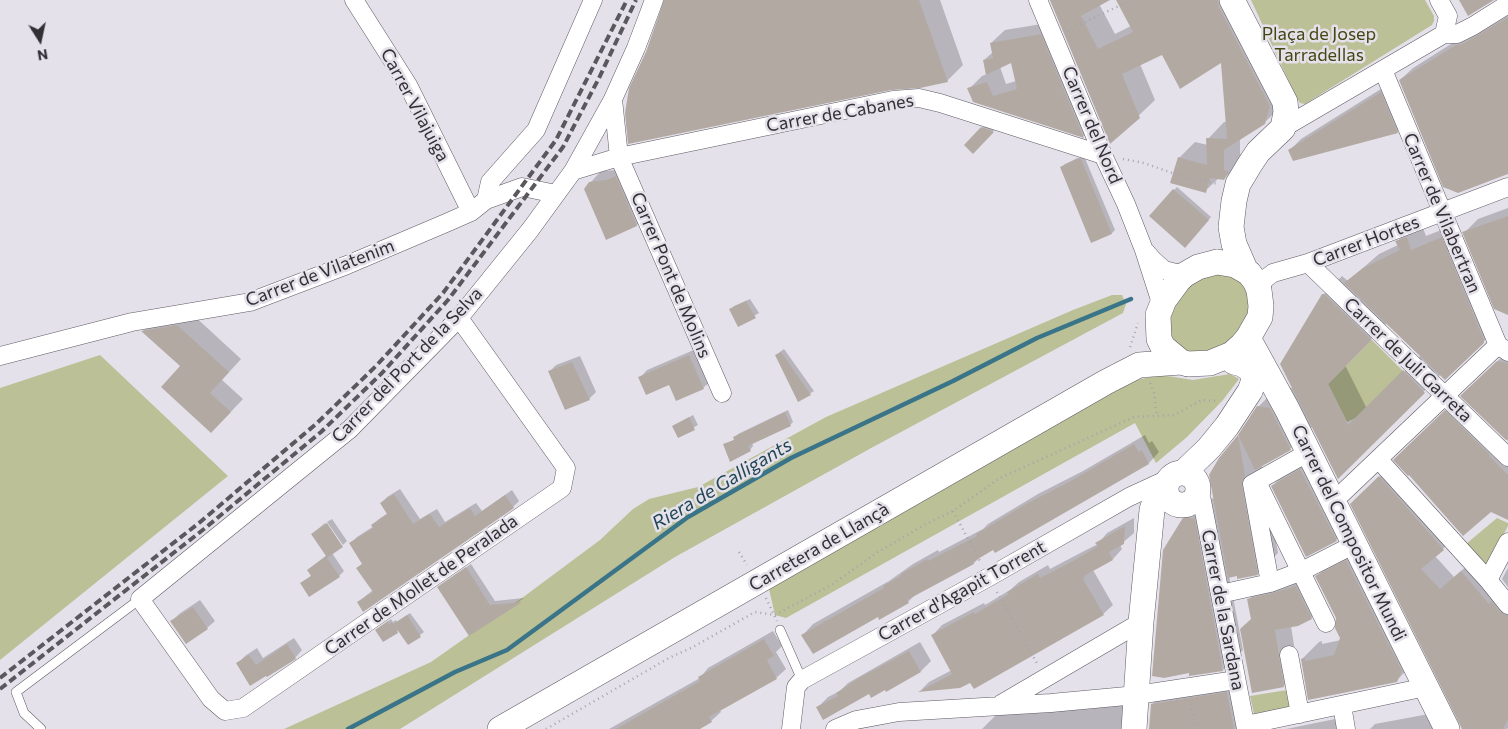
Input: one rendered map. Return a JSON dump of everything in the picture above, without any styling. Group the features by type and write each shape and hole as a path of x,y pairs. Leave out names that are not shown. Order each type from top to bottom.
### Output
{"street":[{"name":"Carrer Vilajuiga","path":"354,0 408,85 471,212"},
{"path":"486,200 490,182 536,130 593,0"},
{"name":"Carrer del Port de la Selva","path":"140,598 350,429 459,318 530,230 573,171 613,99 636,48 654,0"},
{"name":"Carrer del Nord","path":"1038,0 1144,250 1153,313"},
{"path":"1232,0 1285,102 1286,112 1283,128"},
{"path":"1439,0 1448,16 1444,34"},
{"path":"1245,270 1234,244 1231,227 1232,211 1238,184 1258,152 1283,128 1444,34 1457,34 1508,4"},
{"name":"Carrer de Vilabertran","path":"1383,70 1442,213 1503,348"},
{"name":"Carrer de Cabanes","path":"573,171 619,157 893,100 919,98 940,102 1106,160"},
{"name":"Carrer Pont de Molins","path":"613,99 619,157 722,393"},
{"path":"1285,102 1292,108 1303,112 1315,110"},
{"name":"Carrer de Vilatenim","path":"0,356 132,322 250,302 347,265 471,212 486,200 522,187 556,194"},
{"name":"Carrer Hortes","path":"1259,290 1265,279 1273,273 1308,264 1508,187"},
{"path":"1208,264 1218,252 1231,227"},
{"name":"Carrer del Nord","path":"1144,250 1164,270 1184,275"},
{"path":"1139,365 1153,313 1184,275 1208,264 1225,262 1235,264 1245,270 1255,281 1259,290 1260,317 1248,338 1242,345 1223,359 1210,363 1181,362 1163,347 1159,339 1153,313"},
{"name":"Carrer de Juli Garreta","path":"1308,264 1508,457"},
{"name":"Carrer de Mollet de Peralada","path":"140,598 211,699 225,711 244,708 562,488 566,468 459,318"},
{"name":"Carrer del Compositor Mundi","path":"1248,338 1285,403 1447,729"},
{"path":"1334,502 1444,395 1503,348"},
{"path":"1134,729 1141,622 1152,510 1156,498 1173,486 1215,441 1227,426 1254,383 1254,375 1251,370 1242,364 1223,359"},
{"name":"Carretera de Llançà","path":"500,729 1139,365 1181,362"},
{"path":"1245,399 1264,395 1285,403"},
{"path":"1270,583 1252,484 1309,452"},
{"path":"1379,460 1488,580 1508,605"},
{"path":"1256,482 1302,571 1326,623"},
{"path":"1173,486 1186,505 1194,500 1198,492"},
{"name":"Carrer d'Agapit Torrent","path":"802,680 1129,497 1173,486"},
{"name":"Carrer de la Sardana","path":"1198,492 1202,501 1246,727"},
{"path":"1488,580 1508,542"},
{"path":"1220,594 1270,583 1302,571 1355,544"},
{"path":"997,706 1141,622"},
{"path":"1289,655 1300,714"},
{"path":"793,727 796,687 802,680"},
{"path":"835,729 856,720 899,712 1051,703 1137,695 1236,680"},
{"path":"1246,727 1426,687"},
{"path":"1342,705 1346,729"}],"lane":[{"path":"41,729 24,713 16,692 140,598"},
{"path":"780,630 802,680"}],"path":[{"path":"1054,37 1131,0"},
{"path":"1106,160 1122,158 1186,178 1224,185"},
{"path":"1153,313 1129,350 1146,373 1154,393 1157,416"},
{"path":"546,729 669,658 693,647 754,612 774,615 834,584 878,552 926,524 953,511 1000,478 1134,416 1174,415 1202,400 1245,399"},
{"path":"953,511 1046,678"},
{"path":"1188,687 1196,729"}],"green space":[{"name":"Plaça de Josep Tarradellas","path":"1251,0 1425,0 1434,16 1434,21 1432,25 1305,104 1300,103 1297,99"},
{"path":"1228,274 1248,287 1250,310 1245,322 1226,345 1213,351 1190,353 1178,346 1172,337 1169,315 1173,304 1189,286 1203,278"},
{"path":"1112,295 1122,295 1126,304 1123,313 873,447 675,557 400,729 284,729 431,662 600,540 633,509 649,499 698,487 826,417 1073,310"},
{"path":"1372,340 1403,371 1358,417 1347,422 1328,384"},
{"path":"100,355 228,476 0,660 0,388"},
{"path":"1230,374 1239,379 1223,400 1187,437 1156,463 1135,423 786,618 775,615 769,589 1131,381 1161,375 1193,380"},
{"path":"1497,518 1508,523 1508,526 1486,568 1466,544"},
{"path":"1287,690 1290,707 1254,714 1250,696"}],"building":[{"path":"664,0 919,0 948,82 920,88 891,90 628,144 625,113 629,88 646,52"},
{"path":"1050,0 1110,0 1081,16 1098,49 1133,32 1116,0 1218,0 1219,7 1270,106 1265,124 1224,150 1224,170 1229,172 1224,180 1210,178 1206,193 1170,183 1178,157 1207,165 1206,138 1227,139 1221,63 1180,89 1162,55 1122,74 1140,118 1110,144"},
{"path":"1459,0 1494,0 1468,16"},
{"path":"1508,17 1508,174 1458,193 1443,187 1399,80 1456,45 1462,44"},
{"path":"1041,34 1084,138 973,102 967,88 987,82 993,96 1017,89 1011,63 986,75 983,60 993,58 990,43"},
{"path":"1381,92 1398,133 1293,161 1288,150"},
{"path":"981,127 994,132 973,154 964,145"},
{"path":"1078,158 1081,159 1112,234 1091,243 1060,167"},
{"path":"616,176 637,226 606,240 584,189 589,182 606,180"},
{"path":"1173,189 1209,220 1185,248 1149,216"},
{"path":"1508,216 1508,315 1494,309 1462,232"},
{"path":"1407,237 1411,250 1442,237 1484,340 1484,343 1445,380 1344,283 1363,268 1400,250 1395,241"},
{"path":"1322,294 1372,340 1328,384 1348,425 1403,370 1425,393 1338,479 1280,364"},
{"path":"746,301 756,318 738,327 729,309"},
{"path":"177,325 229,372 210,393 231,412 211,433 161,387 180,366 141,331"},
{"path":"781,352 811,395 798,402 775,355"},
{"path":"689,355 704,389 676,401 669,385 646,395 638,377"},
{"path":"1497,361 1508,363 1508,439 1506,440 1460,396"},
{"path":"572,362 590,400 565,410 548,371"},
{"path":"1257,406 1270,408 1291,450 1255,470 1238,435"},
{"path":"1445,410 1508,475 1508,520 1491,512 1463,536 1409,475 1393,460"},
{"path":"785,412 791,426 748,446 751,451 730,462 723,444 734,440 733,437"},
{"path":"689,417 695,430 678,438 672,426"},
{"path":"1238,435 1245,476 1242,480 1242,486 1258,575 1237,579 1237,576 1228,578 1209,475 1219,458"},
{"path":"1134,444 1139,452 1142,450 1149,464 995,553 993,550 973,562 974,564 907,600 909,603 879,620 878,617 813,654 801,635 884,588 883,586 927,559 928,561 977,536 976,534 1026,504 1071,481"},
{"path":"1300,469 1337,541 1306,557 1271,486"},
{"path":"1379,476 1444,550 1421,569 1440,589 1461,571 1489,604 1491,601 1500,612 1508,615 1508,719 1503,729 1462,729 1350,504"},
{"path":"394,494 413,524 430,514 439,527 470,508 475,516 505,495 514,508 363,612 357,602 373,592 356,568 362,564 349,543 373,528 371,525 387,514 380,503"},
{"path":"1184,516 1195,519 1223,671 1189,676 1189,673 1164,678 1152,676 1163,550"},
{"path":"327,523 343,547 327,558 340,577 309,597 300,583 311,576 307,570 326,556 311,534"},
{"path":"1125,526 1124,544 1109,552 1113,560 1084,576 1085,578 1083,579 1104,615 974,689 970,683 960,688 918,692 952,674 931,635 974,612 975,614 1038,574 1040,578 1075,560 1098,546 1095,543"},
{"path":"1346,560 1402,671 1397,682 1308,700 1301,659 1305,658 1305,661 1334,655 1340,638 1335,628 1336,618 1315,576"},
{"path":"466,567 490,605 522,602 469,636 437,587"},
{"path":"1296,586 1312,619 1298,626 1275,630 1284,687 1252,693 1240,629 1251,619 1247,599"},
{"path":"193,607 208,629 186,644 170,621"},
{"path":"407,615 421,637 408,645 396,628 398,633 383,642 375,630 388,621 389,624 392,622 393,624"},
{"path":"764,639 774,656 767,660 777,679 709,717 712,722 700,729 616,729 700,681 698,677"},
{"path":"287,644 296,659 250,686 236,663 249,655 256,665"},
{"path":"909,651 921,672 886,692 885,690 871,698 869,694 823,720 816,707 838,696 836,693 859,678"},
{"path":"1227,692 1234,729 1149,729 1151,704"}],"waterway":[{"name":"Riera de Galligants","path":"348,729 455,672 507,650 688,517 791,458 953,381 1037,338 1131,299"}],"railway":[{"path":"0,678 199,523 316,424 376,366 443,293 556,140 627,0"},
{"path":"0,689 204,529 321,432 382,373 448,300 563,147 599,78 636,0"}]}
